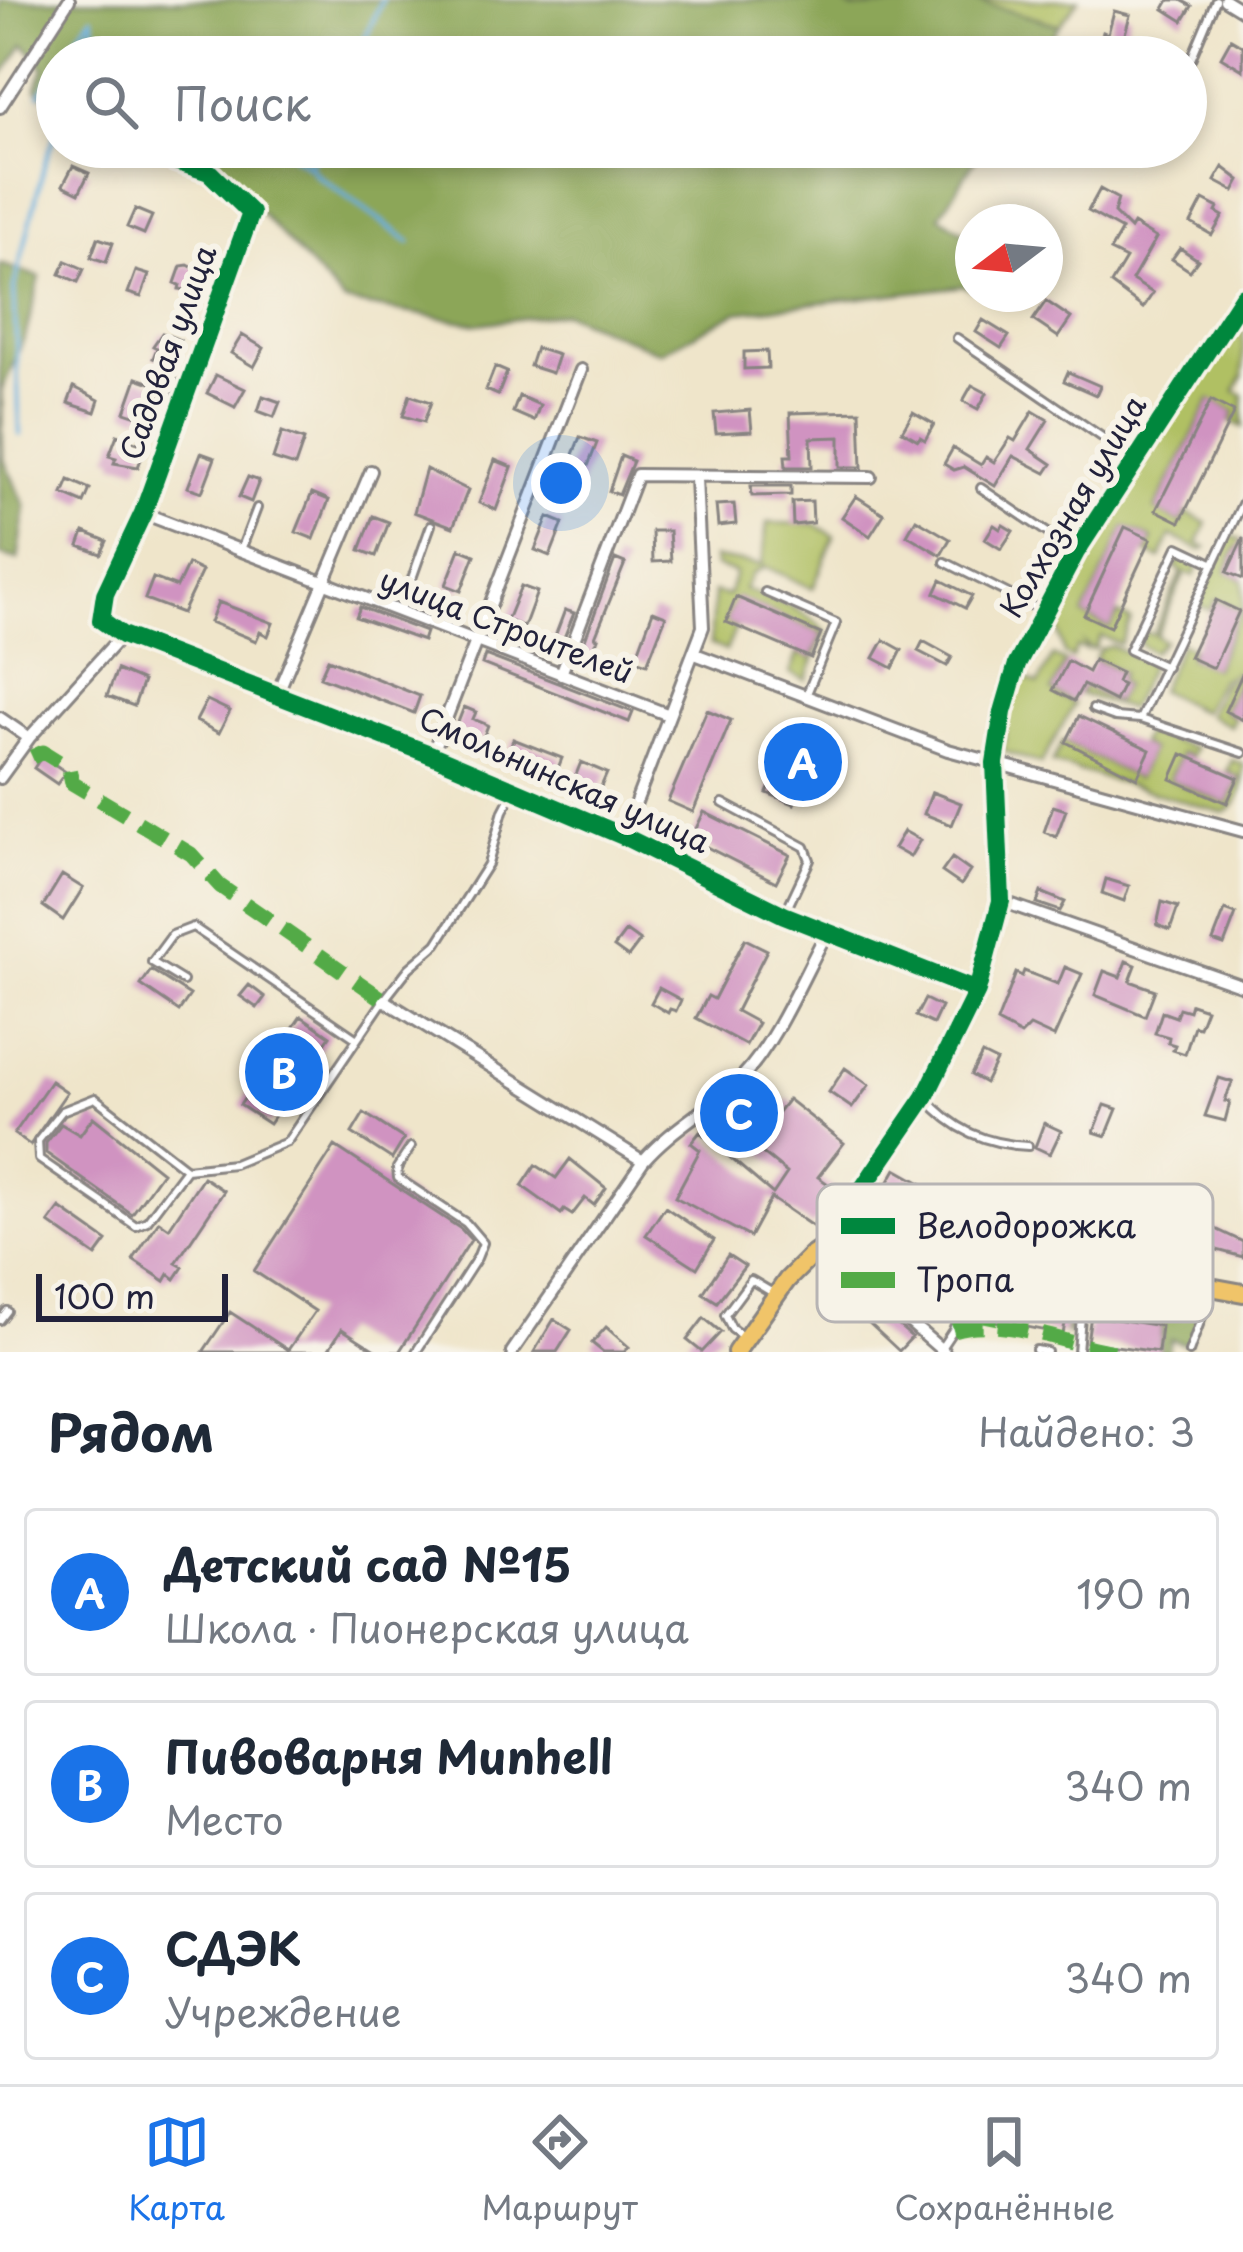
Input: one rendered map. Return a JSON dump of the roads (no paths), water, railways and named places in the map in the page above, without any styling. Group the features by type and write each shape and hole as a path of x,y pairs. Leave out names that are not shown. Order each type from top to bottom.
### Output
{"main road":[{"path":"741,1346 776,1295 817,1251"},
{"path":"1214,1286 1243,1293"}],"street":[{"path":"46,36 69,0"},
{"path":"1220,0 1243,11"},
{"path":"0,107 36,51"},
{"name":"Садовая улица","path":"122,635 101,620 105,594 142,513 251,214 209,172 197,168"},
{"name":"Колхозная улица","path":"865,1184 925,1096 977,991 1001,901 995,763 1017,664 1076,552 1243,296"},
{"path":"432,755 581,370"},
{"path":"278,692 370,471"},
{"path":"561,674 638,475 871,477"},
{"path":"623,836 703,627 696,478"},
{"name":"улица Строителей","path":"142,513 669,716"},
{"path":"0,778 29,738 122,635"},
{"name":"Смольнинская улица","path":"122,635 278,692 514,789 784,915 977,991"},
{"path":"695,654 948,750 1242,827"},
{"path":"0,718 29,738"},
{"path":"1001,901 1243,986"},
{"path":"512,1352 643,1161 663,1138 742,1077 827,932"},
{"path":"384,1000 643,1161"},
{"path":"910,1322 942,1350"}],"lane":[{"path":"1203,36 1220,0"},
{"path":"957,338 1134,459"},
{"path":"981,488 1076,552"},
{"path":"1140,719 1243,502"},
{"path":"241,551 256,508"},
{"path":"400,612 431,525"},
{"path":"1232,525 1243,530"},
{"path":"1166,667 1129,650 1178,547 1214,564"},
{"path":"945,562 1042,611"},
{"path":"765,592 836,623 806,696"},
{"path":"1093,709 1140,719 1243,753"},
{"path":"186,1169 147,1221 136,1226 39,1159 38,1141 62,1112 95,1098 186,1169 234,1164 287,1142 384,1000 409,968 437,944 488,864 514,789"},
{"path":"723,803 806,847 810,860 784,915"},
{"path":"183,981 152,962 172,935 193,927 357,1039"},
{"path":"925,1096 942,1117 973,1137 1028,1146"},
{"path":"410,1147 397,1168 398,1178 466,1223 483,1243 416,1352"},
{"path":"741,1346 725,1315 751,1280 776,1295"},
{"path":"0,1320 7,1311"},
{"path":"942,1350 956,1322"},
{"path":"1078,1352 1081,1322"},
{"path":"1189,1352 1200,1322"},
{"path":"1036,1350 1047,1352"}],"waterway":[{"path":"366,36 382,0"},
{"path":"78,36 92,17 96,36"},
{"path":"20,435 14,288 44,168"},
{"path":"311,168 410,242"}],"place":[{"name":"Детский сад №15","path":"803,762"},
{"name":"Пивоварня Munhell","path":"284,1072"},
{"name":"СДЭК","path":"739,1113"}]}
